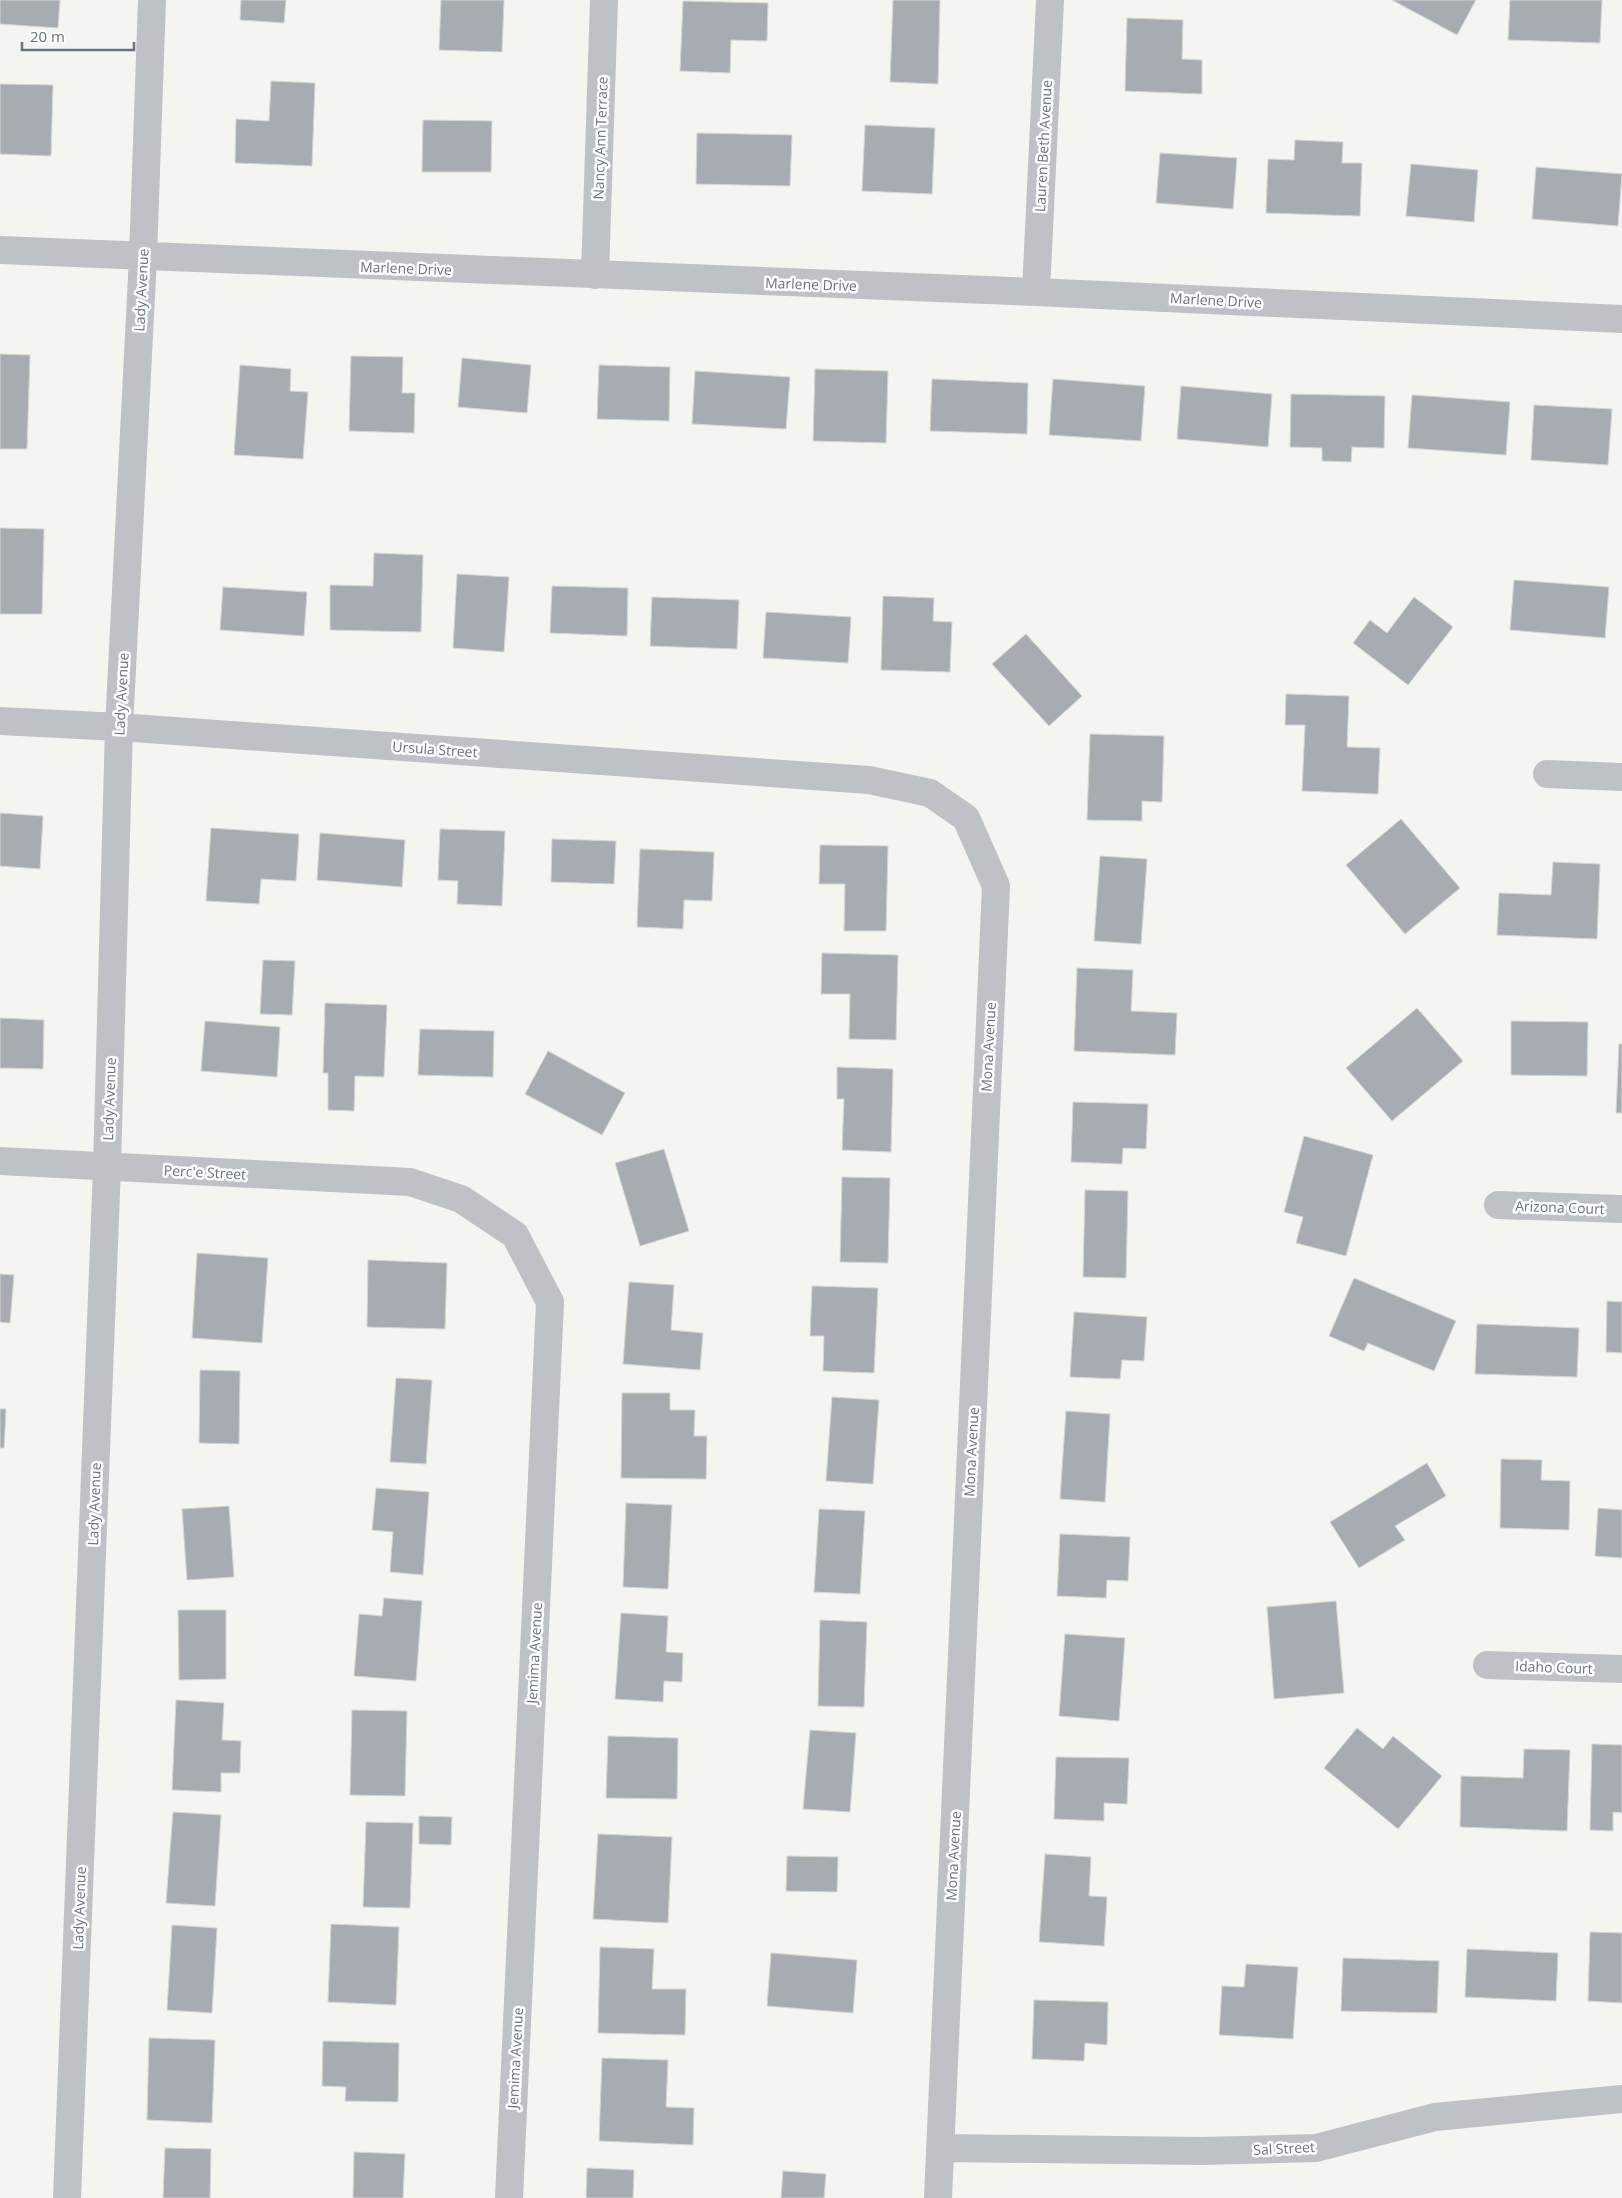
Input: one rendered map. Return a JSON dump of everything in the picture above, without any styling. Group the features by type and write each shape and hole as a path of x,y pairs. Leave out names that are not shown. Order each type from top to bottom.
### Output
{"street":[{"name":"Lady Avenue","path":"68,2198 107,1167 119,726 143,257 152,0"},
{"name":"Nancy Ann Terrace","path":"595,275 604,0"},
{"name":"Lauren Beth Avenue","path":"1036,292 1050,0"},
{"name":"Marlene Drive","path":"0,250 1036,292 1622,319"},
{"name":"Ursula Street","path":"0,722 119,726 869,780"},
{"path":"1547,774 1622,777"},
{"name":"Mona Avenue","path":"869,780 930,793 966,818 996,886 938,2198"},
{"name":"Perc'e Street","path":"0,1161 410,1182"},
{"name":"Jemima Avenue","path":"410,1182 461,1200 515,1235 550,1302 509,2198"},
{"name":"Arizona Court","path":"1498,1205 1622,1209"},
{"name":"Idaho Court","path":"1487,1665 1622,1670"},
{"name":"Sal Street","path":"940,2148 1202,2152 1316,2148 1435,2117 1622,2099"}],"building":[{"path":"0,0 60,0 58,28 0,24"},
{"path":"241,0 286,0 284,23 240,20"},
{"path":"441,0 504,0 502,52 439,50"},
{"path":"893,0 940,0 938,84 890,82"},
{"path":"1392,0 1476,0 1457,35"},
{"path":"1510,0 1602,0 1600,43 1508,40"},
{"path":"683,1 768,3 767,41 731,40 730,73 680,71"},
{"path":"1127,18 1183,20 1182,59 1202,60 1202,94 1125,91"},
{"path":"271,81 315,83 312,166 235,163 236,119 269,121"},
{"path":"0,84 53,85 51,156 0,154"},
{"path":"423,120 492,121 491,172 422,172"},
{"path":"865,125 935,128 932,194 862,191"},
{"path":"697,133 792,135 790,186 696,184"},
{"path":"1295,140 1343,142 1342,163 1362,163 1360,216 1266,213 1268,159 1294,160"},
{"path":"1160,153 1237,158 1233,209 1156,203"},
{"path":"1411,164 1478,170 1474,222 1406,216"},
{"path":"1536,167 1622,174 1618,226 1532,219"},
{"path":"0,354 30,355 27,449 0,449"},
{"path":"351,356 403,357 402,393 415,393 414,433 349,431"},
{"path":"462,358 531,365 527,413 458,407"},
{"path":"240,365 291,369 290,391 308,392 303,459 234,455"},
{"path":"599,365 670,367 669,421 597,419"},
{"path":"815,369 888,371 886,443 813,441"},
{"path":"695,371 790,377 786,429 692,424"},
{"path":"932,379 1028,383 1027,434 930,431"},
{"path":"1053,379 1145,386 1141,441 1049,435"},
{"path":"1181,386 1272,394 1268,447 1177,439"},
{"path":"1291,394 1385,396 1384,448 1352,447 1351,462 1322,461 1322,448 1290,447"},
{"path":"1412,395 1510,402 1506,455 1408,448"},
{"path":"1534,405 1612,409 1608,465 1531,460"},
{"path":"0,528 44,529 42,614 0,614"},
{"path":"374,553 423,555 421,632 330,630 330,585 373,586"},
{"path":"457,574 509,577 504,652 453,648"},
{"path":"1514,580 1609,587 1605,638 1510,630"},
{"path":"552,586 628,588 627,636 550,633"},
{"path":"223,587 307,592 304,636 220,630"},
{"path":"883,596 934,598 933,621 952,622 950,672 881,670"},
{"path":"652,597 739,600 737,649 650,646"},
{"path":"1414,597 1453,627 1408,685 1353,643 1370,620 1387,633"},
{"path":"766,612 851,617 848,663 763,658"},
{"path":"1026,634 1082,696 1049,726 992,664"},
{"path":"1286,694 1349,696 1347,747 1380,748 1378,794 1302,791 1305,725 1285,725"},
{"path":"1090,734 1164,736 1162,802 1142,801 1142,821 1087,820"},
{"path":"0,813 43,816 40,869 0,866"},
{"path":"1401,819 1460,888 1405,934 1346,865"},
{"path":"211,828 299,834 296,881 261,879 259,904 206,901"},
{"path":"440,829 505,831 502,906 457,904 458,881 438,880"},
{"path":"320,833 405,840 402,887 317,880"},
{"path":"552,839 616,841 614,884 551,882"},
{"path":"820,845 888,846 886,931 844,931 845,884 819,884"},
{"path":"640,849 714,852 712,901 684,900 683,929 637,927"},
{"path":"1100,856 1147,859 1141,944 1094,941"},
{"path":"1553,862 1600,864 1597,939 1497,935 1499,893 1551,895"},
{"path":"822,953 898,955 896,1040 849,1039 850,994 821,994"},
{"path":"263,960 295,961 292,1015 260,1014"},
{"path":"1077,968 1133,970 1131,1011 1177,1013 1175,1055 1074,1051"},
{"path":"325,1003 387,1005 384,1077 355,1076 354,1111 328,1110 328,1073 323,1073"},
{"path":"1417,1008 1463,1061 1392,1121 1346,1068"},
{"path":"0,1018 44,1020 43,1069 0,1068"},
{"path":"205,1021 280,1027 277,1077 201,1071"},
{"path":"1511,1021 1588,1022 1587,1076 1511,1075"},
{"path":"420,1029 494,1031 493,1077 418,1075"},
{"path":"1619,1044 1622,1044 1622,1113 1616,1113"},
{"path":"548,1051 625,1093 602,1135 525,1094"},
{"path":"837,1067 893,1069 891,1152 842,1150 844,1099 837,1099"},
{"path":"1073,1102 1148,1104 1146,1149 1123,1148 1122,1164 1071,1162"},
{"path":"1304,1136 1373,1155 1346,1256 1296,1243 1303,1217 1284,1212"},
{"path":"664,1149 689,1231 640,1246 615,1163"},
{"path":"842,1177 890,1178 888,1263 840,1262"},
{"path":"1085,1190 1128,1191 1126,1278 1083,1277"},
{"path":"197,1253 268,1258 262,1343 192,1338"},
{"path":"368,1260 447,1263 445,1329 367,1327"},
{"path":"0,1274 14,1275 10,1323 0,1322"},
{"path":"1354,1278 1456,1321 1434,1371 1368,1343 1364,1351 1329,1336"},
{"path":"629,1282 674,1285 671,1330 703,1333 700,1370 623,1364"},
{"path":"812,1286 878,1288 874,1373 823,1371 824,1336 810,1336"},
{"path":"1607,1301 1622,1302 1622,1353 1606,1352"},
{"path":"1074,1312 1147,1317 1144,1361 1122,1360 1120,1379 1070,1377"},
{"path":"1477,1324 1579,1328 1577,1377 1475,1374"},
{"path":"200,1370 240,1371 239,1444 199,1443"},
{"path":"396,1378 432,1380 426,1464 390,1462"},
{"path":"622,1393 670,1393 670,1410 695,1410 694,1436 707,1436 706,1479 621,1478"},
{"path":"832,1397 879,1400 873,1484 826,1481"},
{"path":"0,1409 6,1409 4,1448 0,1448"},
{"path":"1066,1411 1110,1414 1105,1502 1060,1499"},
{"path":"1501,1459 1542,1460 1541,1480 1570,1481 1569,1530 1500,1528"},
{"path":"1427,1463 1446,1496 1395,1526 1405,1540 1359,1568 1330,1522"},
{"path":"376,1488 429,1492 423,1575 390,1572 393,1532 372,1530"},
{"path":"626,1503 672,1505 668,1589 623,1587"},
{"path":"229,1506 234,1577 187,1580 182,1509"},
{"path":"1598,1508 1622,1510 1622,1558 1595,1556"},
{"path":"819,1509 865,1511 860,1594 814,1592"},
{"path":"1060,1534 1130,1537 1128,1581 1107,1580 1106,1598 1057,1596"},
{"path":"384,1598 422,1601 416,1681 354,1676 359,1614 382,1616"},
{"path":"1336,1601 1344,1693 1274,1699 1267,1607"},
{"path":"178,1610 226,1610 226,1679 179,1680"},
{"path":"621,1613 668,1616 666,1652 683,1653 682,1682 664,1681 663,1702 615,1699"},
{"path":"820,1620 867,1622 864,1707 818,1706"},
{"path":"1065,1634 1125,1638 1119,1721 1059,1716"},
{"path":"176,1700 224,1703 222,1740 241,1741 240,1773 221,1773 221,1792 172,1790"},
{"path":"352,1710 407,1711 405,1796 350,1795"},
{"path":"1357,1728 1383,1749 1393,1736 1442,1776 1398,1829 1324,1768"},
{"path":"810,1730 856,1733 850,1812 803,1809"},
{"path":"608,1736 678,1738 677,1799 606,1798"},
{"path":"1592,1744 1622,1745 1622,1813 1613,1812 1613,1831 1590,1830"},
{"path":"1524,1749 1570,1750 1567,1831 1460,1827 1461,1776 1523,1778"},
{"path":"1056,1757 1129,1758 1127,1804 1104,1803 1104,1821 1054,1819"},
{"path":"173,1812 221,1815 215,1906 166,1903"},
{"path":"419,1816 452,1817 451,1845 419,1844"},
{"path":"366,1822 413,1823 410,1908 363,1907"},
{"path":"598,1834 672,1837 668,1923 593,1919"},
{"path":"1045,1854 1091,1857 1089,1896 1107,1897 1104,1946 1039,1942"},
{"path":"787,1856 838,1857 837,1892 786,1891"},
{"path":"331,1924 399,1927 396,2005 328,2002"},
{"path":"172,1925 217,1928 212,2013 167,2010"},
{"path":"1590,1932 1622,1933 1622,2003 1588,2001"},
{"path":"600,1947 654,1949 652,1989 686,1989 685,2035 598,2033"},
{"path":"1467,1949 1558,1953 1556,2001 1465,1997"},
{"path":"771,1953 857,1960 853,2013 767,2006"},
{"path":"1343,1958 1439,1961 1437,2013 1341,2011"},
{"path":"1246,1964 1298,1967 1293,2039 1219,2035 1222,1986 1244,1987"},
{"path":"1034,2000 1108,2002 1107,2045 1085,2043 1084,2061 1032,2059"},
{"path":"149,2038 215,2040 212,2123 147,2120"},
{"path":"323,2041 399,2043 398,2102 345,2101 346,2087 322,2086"},
{"path":"602,2058 668,2060 666,2107 694,2108 693,2145 599,2141"},
{"path":"165,2148 211,2149 210,2198 163,2198"},
{"path":"354,2152 405,2154 403,2198 353,2198"},
{"path":"587,2168 634,2170 633,2198 586,2198"},
{"path":"783,2171 826,2174 824,2198 781,2198"}]}
